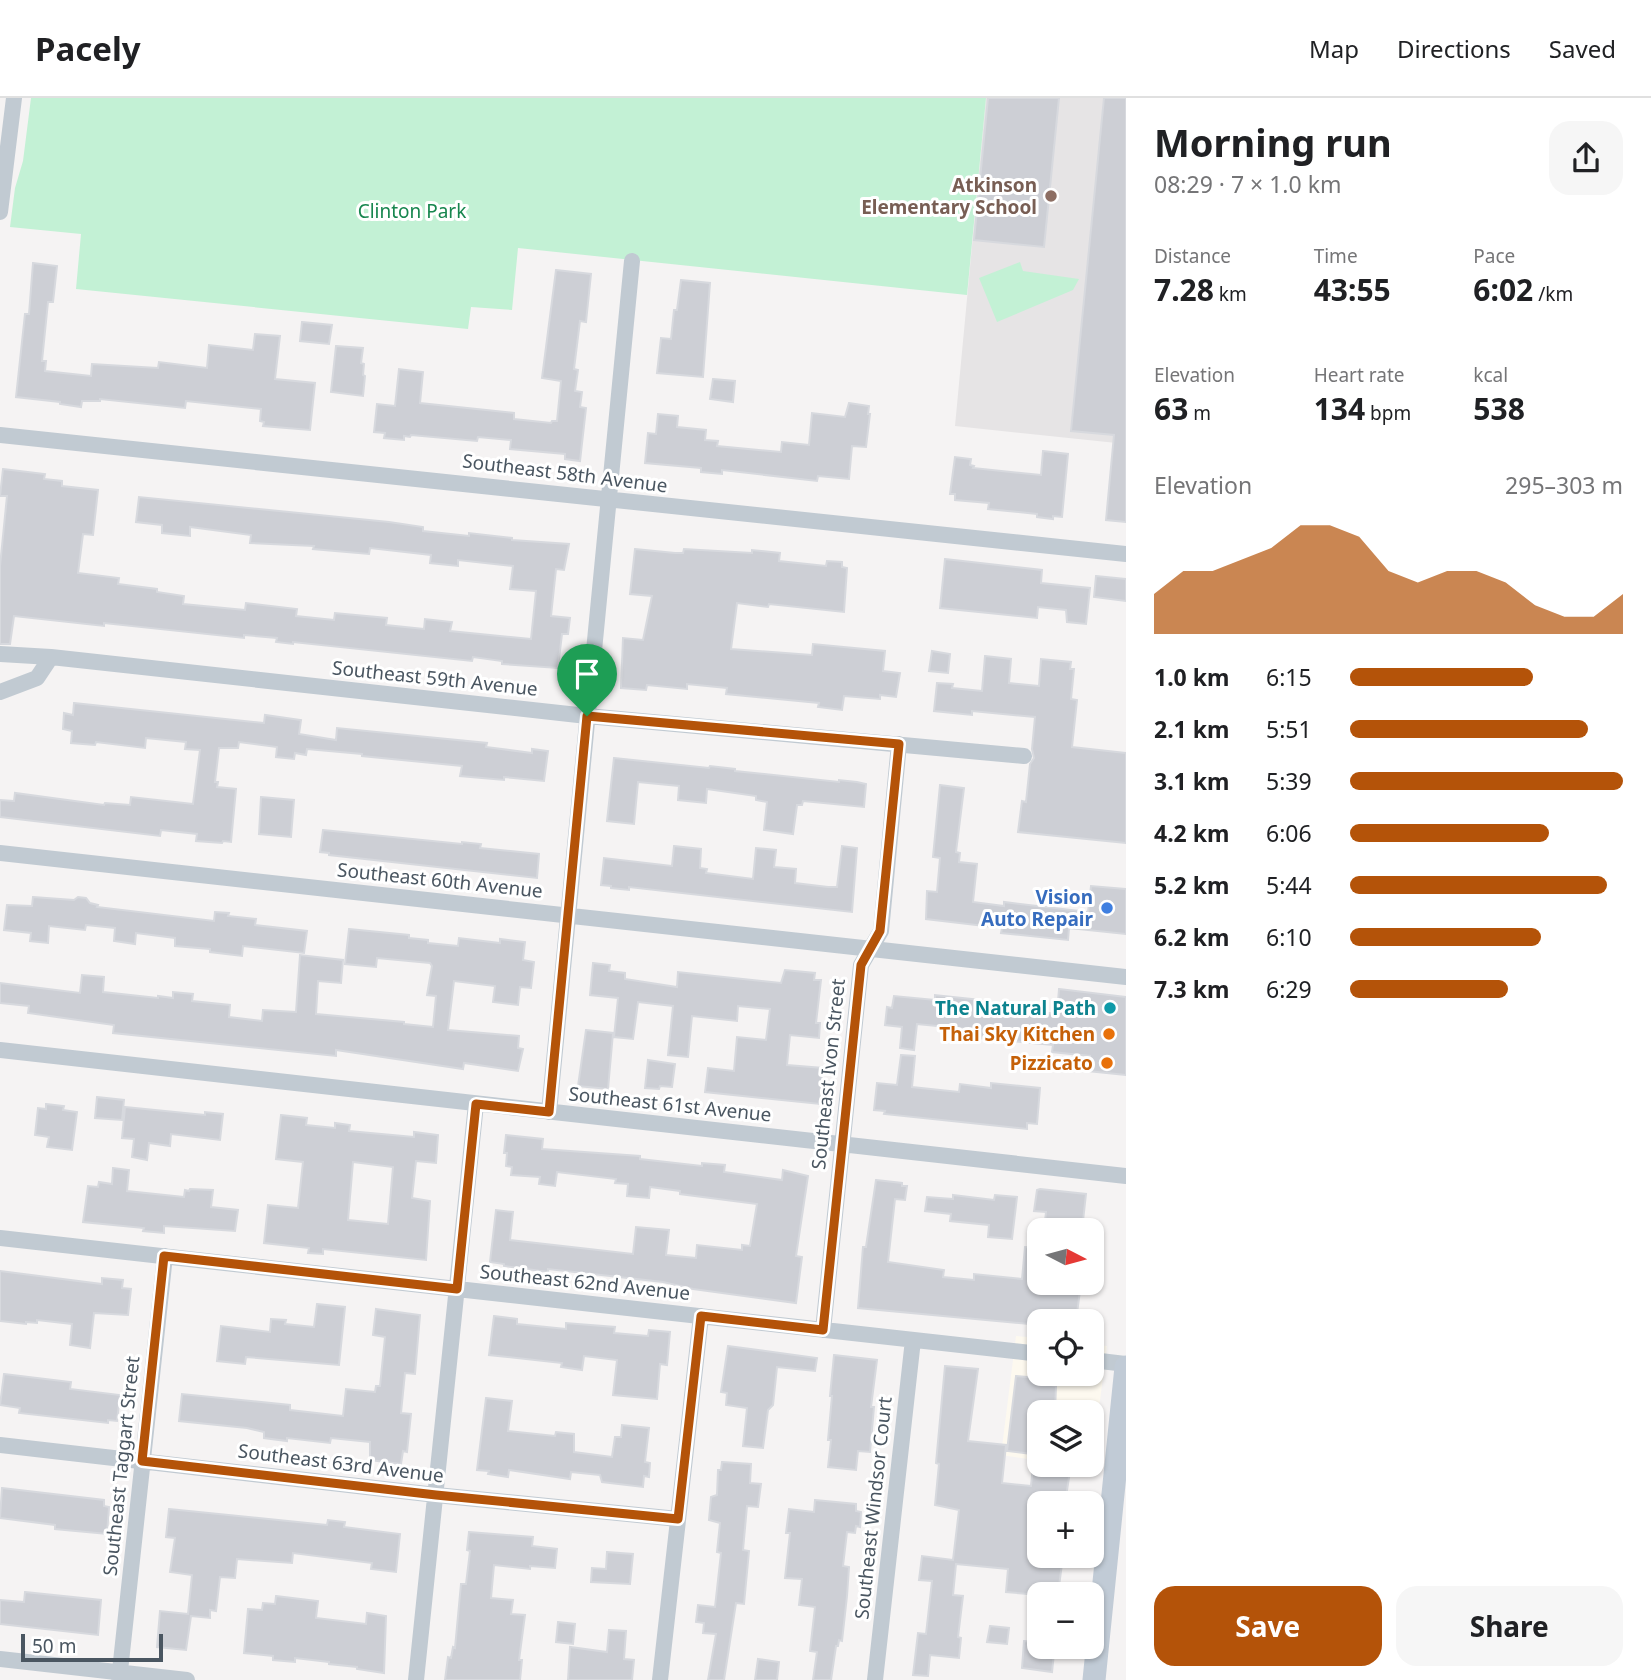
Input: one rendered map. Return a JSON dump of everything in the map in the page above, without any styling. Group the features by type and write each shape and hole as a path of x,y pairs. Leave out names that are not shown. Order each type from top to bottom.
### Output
{"main road":[{"path":"1094,1680 1126,1365"}],"street":[{"path":"0,212 14,98"},
{"path":"549,1112 632,261"},
{"name":"Southeast 58th Avenue","path":"0,435 360,470 609,500 1126,554"},
{"name":"Southeast 59th Avenue","path":"0,654 51,657 587,716 1024,756"},
{"path":"0,692 37,678 51,657"},
{"name":"Southeast Ivon Street","path":"823,1330 861,965 880,931 899,744"},
{"name":"Southeast 60th Avenue","path":"0,853 1126,977"},
{"name":"Southeast 61st Avenue","path":"0,1050 1126,1176"},
{"path":"416,1680 476,1104"},
{"name":"Southeast 62nd Avenue","path":"0,1238 1027,1353"},
{"name":"Southeast Taggart Street","path":"120,1676 164,1256"},
{"path":"660,1680 701,1316"},
{"name":"Southeast Windsor Court","path":"875,1680 912,1340"},
{"path":"1104,1362 1126,1365"},
{"name":"Southeast 63rd Avenue","path":"0,1445 436,1495 678,1519"},
{"path":"0,1659 120,1676 187,1680"}],"shaded area":[{"name":"Atkinson Elementary School","path":"986,98 1126,98 1126,444 955,426"},
{"path":"1016,1336 1027,1337 1027,1386 1102,1386 1100,1400 1027,1400 1027,1459 1001,1455"},
{"path":"1104,1346 1107,1346 1104,1369"}],"green space":[{"name":"Clinton Park","path":"31,98 986,98 967,295 518,248 512,310 471,307 468,329 76,289 81,234 10,227 15,188 23,161"},
{"path":"1020,262 1023,271 1079,279 1073,290 997,322 979,278"}],"building":[{"path":"988,98 1059,98 1044,247 974,240"},
{"path":"1104,98 1126,98 1126,522 1106,520 1114,435 1071,431"},
{"path":"33,263 57,266 53,302 48,302 42,361 46,361 45,371 91,376 92,364 158,368 159,362 207,368 209,345 253,350 255,334 280,336 275,379 315,383 310,430 263,426 264,422 260,421 261,409 186,401 185,408 100,399 82,401 81,407 16,397 25,314 29,314"},
{"path":"556,270 591,274 586,322 580,321 574,369 578,370 575,391 582,392 580,407 586,408 580,461 565,459 565,454 510,449 511,440 478,437 477,441 411,435 404,436 404,440 384,438 385,433 374,432 377,404 395,406 399,369 423,372 420,403 514,413 514,419 551,423 557,421 561,381 542,378"},
{"path":"681,280 710,283 703,377 657,373 661,338 671,339"},
{"path":"302,322 332,325 329,344 300,341"},
{"path":"336,346 363,348 363,396 331,392"},
{"path":"713,379 735,381 733,402 710,399"},
{"path":"849,403 869,406 870,414 866,447 852,446 849,479 818,476 817,481 722,470 722,474 701,472 701,468 645,463 648,433 656,434 658,414 678,416 677,427 706,430 705,440 718,441 717,446 781,452 782,442 809,445 812,413 845,417"},
{"path":"1043,451 1068,454 1062,517 1053,516 1053,519 1037,517 1037,514 988,509 989,503 955,500 955,494 950,494 955,457 971,459 970,465 974,466 973,468 1041,475"},
{"path":"3,469 45,474 44,479 62,481 62,486 98,490 93,535 83,534 78,573 119,578 118,584 184,596 183,604 245,610 246,603 297,609 296,616 334,620 335,613 387,618 386,625 424,629 425,619 452,622 450,631 531,639 536,591 510,589 513,566 458,560 458,566 430,563 431,555 370,548 369,554 313,549 314,546 250,543 251,535 190,527 190,536 162,533 162,525 136,522 139,497 389,522 423,527 423,531 569,544 564,570 556,569 551,616 570,618 568,634 562,634 558,668 502,664 502,661 473,657 472,661 293,644 276,642 277,638 244,635 244,638 14,616 10,644 0,644 0,566 7,496 0,496"},
{"path":"635,549 675,553 683,553 684,549 752,553 752,550 780,553 779,561 826,566 827,561 842,562 842,567 847,568 844,612 737,603 731,649 812,655 813,644 885,651 883,671 900,673 896,697 880,695 880,699 844,696 842,710 818,707 819,703 726,694 727,688 687,684 687,689 647,685 646,690 621,688 623,638 643,640 652,596 630,594"},
{"path":"945,559 1042,570 1041,583 1090,588 1086,624 1067,622 1066,610 1038,607 1037,618 940,608"},
{"path":"1096,576 1126,579 1126,601 1094,597"},
{"path":"932,651 950,654 948,673 929,671"},
{"path":"985,656 1011,659 1009,683 1039,686 1041,659 1071,662 1070,669 1074,669 1071,699 1077,700 1072,747 1126,753 1126,843 1018,832 1022,801 1026,802 1030,764 1034,758 1032,749 1035,717 972,711 972,715 934,711 937,683 953,684 952,688 982,691"},
{"path":"74,703 264,723 265,715 301,720 299,734 336,740 337,728 487,743 486,747 532,753 532,749 548,751 544,781 460,776 462,766 307,749 306,755 295,753 294,759 276,757 277,747 239,742 238,748 219,748 215,782 218,782 217,787 236,789 231,842 196,841 197,834 161,830 160,836 0,817 0,800 14,801 15,793 104,805 130,805 131,797 193,804 200,750 185,749 186,742 146,738 145,748 96,742 95,745 71,743 72,731 63,729 64,713 73,715"},
{"path":"614,758 857,782 866,784 864,807 803,801 802,805 797,805 793,834 764,830 767,802 756,800 756,796 707,789 706,803 678,800 679,786 638,782 634,824 607,821"},
{"path":"940,785 964,788 956,852 960,853 959,862 977,864 973,902 1004,906 1004,902 1088,912 1091,886 1126,889 1126,934 1069,928 1068,940 1001,933 1002,928 926,919 927,891 937,892 940,858 933,857"},
{"path":"261,797 294,800 291,837 259,834"},
{"path":"323,830 481,844 480,848 539,854 537,878 329,855 320,852"},
{"path":"674,846 701,849 700,868 707,869 706,873 753,879 756,848 776,850 774,867 796,869 795,883 828,887 837,887 842,846 857,848 852,912 601,885 604,858 672,866"},
{"path":"33,897 74,900 78,897 86,898 90,903 98,905 97,907 214,921 215,912 229,913 228,916 256,919 255,925 307,931 304,953 243,946 242,956 210,952 210,949 175,946 175,938 136,933 135,944 114,941 115,928 86,925 85,930 49,926 48,943 30,941 31,933 4,930 7,905 32,906"},
{"path":"349,929 409,935 409,938 428,940 428,943 458,946 459,938 500,943 500,939 525,942 523,960 534,962 531,988 520,987 518,1005 493,1002 495,986 454,981 448,1030 519,1036 518,1048 523,1049 518,1071 464,1063 463,1069 336,1050 336,1056 113,1033 114,1025 28,1013 29,1006 0,1003 0,983 80,993 82,975 104,977 103,992 158,998 173,998 173,992 193,994 192,1001 230,1005 229,1017 262,1021 263,1010 296,1012 300,955 343,960 341,983 318,981 316,1014 433,1027 436,996 427,995 432,966 430,963 377,958 376,967 345,964"},
{"path":"593,963 610,965 609,971 625,973 625,979 677,987 678,972 781,983 785,970 815,973 814,980 821,980 816,1023 820,1023 819,1038 790,1035 787,1065 823,1068 820,1104 705,1092 708,1068 734,1071 737,1037 766,1040 770,1009 738,1006 737,1021 692,1016 688,1057 668,1055 673,1006 638,1002 633,1039 614,1037 618,998 590,995"},
{"path":"1059,989 1126,997 1126,1075 1088,1071 1090,1056 1052,1052 1053,1045 966,1037 967,1029 917,1024 914,1050 900,1048 902,1027 885,1025 887,1007 892,1008 894,996 935,1000 935,995 990,1001 990,1006 1057,1014"},
{"path":"586,1030 613,1033 608,1089 578,1086"},
{"path":"901,1055 915,1056 912,1087 959,1092 960,1084 991,1088 991,1083 1040,1088 1037,1124 1027,1123 1027,1129 884,1114 885,1111 874,1110 877,1083 897,1085"},
{"path":"648,1060 675,1064 672,1087 645,1088"},
{"path":"97,1097 124,1100 122,1120 95,1118"},
{"path":"46,1104 64,1106 63,1110 77,1112 72,1150 47,1147 49,1137 35,1135 38,1108 46,1109"},
{"path":"125,1107 205,1115 205,1112 223,1114 220,1140 171,1134 170,1146 149,1143 147,1160 132,1157 134,1139 122,1138"},
{"path":"281,1115 307,1118 306,1125 335,1128 335,1123 350,1125 349,1131 414,1137 414,1132 438,1135 436,1163 416,1161 412,1198 430,1201 426,1260 323,1249 323,1254 308,1253 309,1248 264,1243 268,1205 298,1208 303,1162 276,1159","holes":["353,1162 393,1167 388,1224 348,1220"]},
{"path":"506,1135 543,1139 542,1149 640,1156 640,1159 702,1166 702,1163 725,1165 724,1172 782,1180 783,1170 808,1176 796,1256 802,1257 796,1303 693,1289 663,1282 548,1269 548,1272 490,1262 496,1210 513,1212 510,1240 633,1254 636,1227 669,1230 666,1255 696,1258 697,1245 742,1250 742,1245 750,1246 757,1204 680,1194 680,1191 650,1187 649,1198 627,1196 628,1184 615,1183 616,1179 557,1172 555,1186 539,1184 540,1177 511,1175 512,1167 506,1166 507,1153 504,1153"},
{"path":"113,1168 129,1170 127,1191 184,1197 185,1190 213,1190 211,1207 238,1210 235,1231 164,1226 164,1233 143,1231 144,1228 83,1222 88,1186 98,1187 99,1182 112,1184"},
{"path":"876,1180 902,1183 902,1186 907,1186 905,1200 895,1199 888,1262 944,1270 943,1277 974,1280 974,1274 1022,1279 1027,1247 1027,1295 1079,1295 1078,1309 1027,1309 1027,1324 858,1308 863,1247 866,1247"},
{"path":"1037,1190 1086,1194 1083,1218 1045,1218 1046,1212 1034,1211"},
{"path":"953,1195 994,1200 995,1195 1017,1197 1012,1239 988,1237 989,1225 950,1221 951,1214 925,1211 927,1197 953,1199"},
{"path":"0,1271 102,1284 102,1278 123,1280 122,1288 131,1289 128,1315 94,1313 90,1348 70,1345 72,1324 37,1320 37,1323 26,1324 0,1321"},
{"path":"317,1304 345,1307 339,1365 246,1357 245,1364 217,1361 221,1326 270,1332 271,1319 286,1320 285,1324 314,1327"},
{"path":"376,1309 420,1315 415,1374 405,1373 401,1413 411,1414 407,1452 403,1451 401,1464 370,1460 370,1442 331,1438 330,1443 287,1438 287,1441 264,1438 264,1432 247,1428 179,1421 182,1394 290,1405 290,1410 343,1416 346,1389 375,1392 376,1386 380,1386 385,1337 373,1335"},
{"path":"494,1316 517,1319 517,1324 566,1329 566,1323 615,1327 614,1333 648,1336 649,1330 670,1332 667,1365 660,1364 657,1399 613,1395 617,1360 584,1356 582,1370 561,1367 562,1363 489,1355"},
{"path":"728,1346 817,1358 815,1371 777,1367 773,1405 768,1410 763,1448 743,1446 747,1408 726,1405 727,1393 721,1392"},
{"path":"834,1355 877,1360 871,1407 874,1407 870,1452 858,1451 856,1470 828,1467"},
{"path":"945,1366 978,1369 968,1441 1006,1445 1002,1483 1031,1486 1032,1477 1069,1477 1067,1491 1027,1491 1027,1568 1061,1568 1060,1582 1027,1582 1027,1594 1006,1592 1008,1569 956,1564 953,1595 963,1596 958,1637 961,1638 959,1658 930,1655 928,1676 913,1675 918,1633 926,1634 932,1581 919,1580 922,1556 953,1560 959,1510 935,1505 939,1464 936,1463"},
{"path":"4,1374 71,1382 70,1389 120,1395 117,1421 108,1420 108,1423 19,1413 20,1408 0,1405"},
{"path":"1016,1376 1027,1377 1027,1386 1056,1386 1055,1400 1027,1400 1027,1453 1007,1451"},
{"path":"486,1398 512,1401 508,1431 555,1436 556,1432 574,1434 574,1452 612,1457 615,1437 621,1437 622,1425 649,1428 645,1462 650,1463 649,1477 644,1476 643,1487 602,1482 600,1475 571,1472 570,1479 509,1470 508,1477 477,1470"},
{"path":"722,1462 751,1464 750,1483 761,1484 758,1507 747,1506 743,1550 749,1551 744,1604 736,1603 724,1680 708,1680 716,1634 703,1633 704,1623 696,1622 698,1605 715,1607 721,1553 717,1552 720,1523 709,1520 711,1497 717,1495 718,1470 721,1470"},
{"path":"2,1488 104,1500 104,1506 109,1507 107,1534 55,1529 55,1525 0,1518"},
{"path":"815,1500 856,1504 856,1511 861,1512 860,1527 856,1526 855,1533 847,1532 843,1566 849,1567 847,1596 842,1641 839,1640 836,1646 831,1680 813,1680 817,1652 810,1651 815,1607 799,1605 802,1579 785,1578 790,1533 786,1533 789,1509 814,1512"},
{"path":"169,1509 327,1525 328,1520 345,1522 344,1527 400,1534 396,1572 371,1569 372,1563 293,1553 292,1563 237,1559 235,1578 220,1577 216,1611 210,1610 210,1618 191,1616 186,1650 157,1647 160,1611 188,1614 192,1575 170,1572 175,1538 166,1537"},
{"path":"469,1532 533,1537 532,1546 557,1549 555,1568 530,1566 530,1569 494,1565 491,1598 513,1600 511,1614 525,1615 519,1660 522,1660 520,1680 445,1680 448,1657 451,1658 453,1647 455,1648 461,1584 466,1584"},
{"path":"607,1552 633,1554 630,1584 591,1582 592,1568 606,1569"},
{"path":"25,1592 101,1600 98,1635 0,1624 0,1600 24,1602"},
{"path":"276,1596 318,1601 316,1618 366,1624 367,1613 386,1616 384,1673 329,1662 295,1658 295,1662 273,1660 273,1656 244,1653 248,1609 262,1610 263,1603 275,1604"},
{"path":"558,1622 575,1624 573,1644 556,1642"},
{"path":"990,1626 1009,1628 1007,1644 987,1642"},
{"path":"609,1630 626,1631 624,1659 634,1660 632,1680 568,1680 570,1647 607,1652"},
{"path":"1024,1641 1027,1641 1027,1659 1053,1659 1052,1672 1022,1668"},
{"path":"758,1659 779,1662 777,1680 755,1680"}],"place":[{"name":"Atkinson Elementary School","path":"1051,196"},
{"name":"Vision Auto Repair","path":"1107,908"},
{"name":"The Natural Path","path":"1110,1008"},
{"name":"Thai Sky Kitchen","path":"1109,1034"},
{"name":"Pizzicato","path":"1107,1063"}],"route":[{"path":"587,716 899,744 880,931 861,965 823,1330 701,1316 678,1519 436,1495 142,1461 164,1256 457,1289 476,1104 549,1112 587,716"}]}
